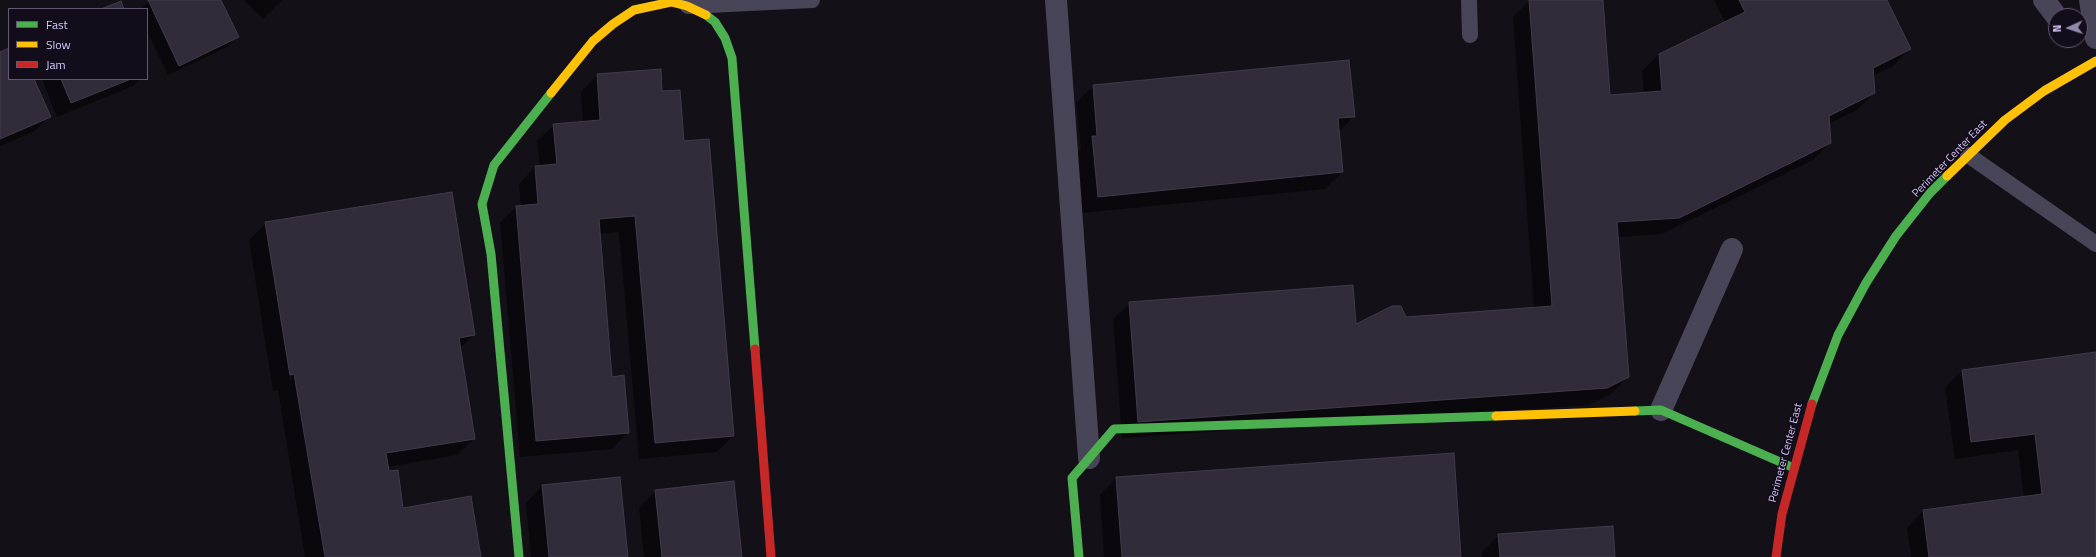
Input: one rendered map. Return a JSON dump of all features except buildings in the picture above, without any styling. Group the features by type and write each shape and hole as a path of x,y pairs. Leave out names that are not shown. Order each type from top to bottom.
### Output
{"street":[{"path":"1056,0 1089,458"},
{"path":"2090,0 2096,38"},
{"path":"519,557 491,254 482,204 494,165 593,41 613,24 634,10 671,2 687,6 702,13 715,22 725,38 732,58 771,557"},
{"path":"2088,48 2096,56"},
{"name":"Perimeter Center East","path":"1776,557 1782,514 1818,385 1838,335 1866,283 1896,236 1920,205 1968,155 2016,112 2044,91 2096,61"},
{"path":"1661,410 1732,249"},
{"path":"1079,557 1072,478 1114,429 1661,410 1794,468"}],"lane":[{"path":"687,6 812,0"},
{"path":"1469,0 1470,35"},
{"path":"1968,155 2096,244"}],"traffic: fast":[{"path":"706,15 715,22 725,38 732,58 755,349"},
{"path":"519,557 491,254 482,204 494,165 551,93"},
{"path":"1812,404 1838,335 1866,283 1896,236 1930,193 1947,176"},
{"path":"1635,411 1661,410 1794,468"},
{"path":"1079,557 1072,478 1114,429 1496,416"}],"traffic: slow":[{"path":"551,93 593,41 613,24 634,10 671,2 687,6 706,15"},
{"path":"1947,176 2005,120 2044,91 2096,61"},
{"path":"1496,416 1635,411"}],"traffic: jam":[{"path":"755,349 771,557"},
{"path":"1776,557 1782,514 1812,404"}]}
